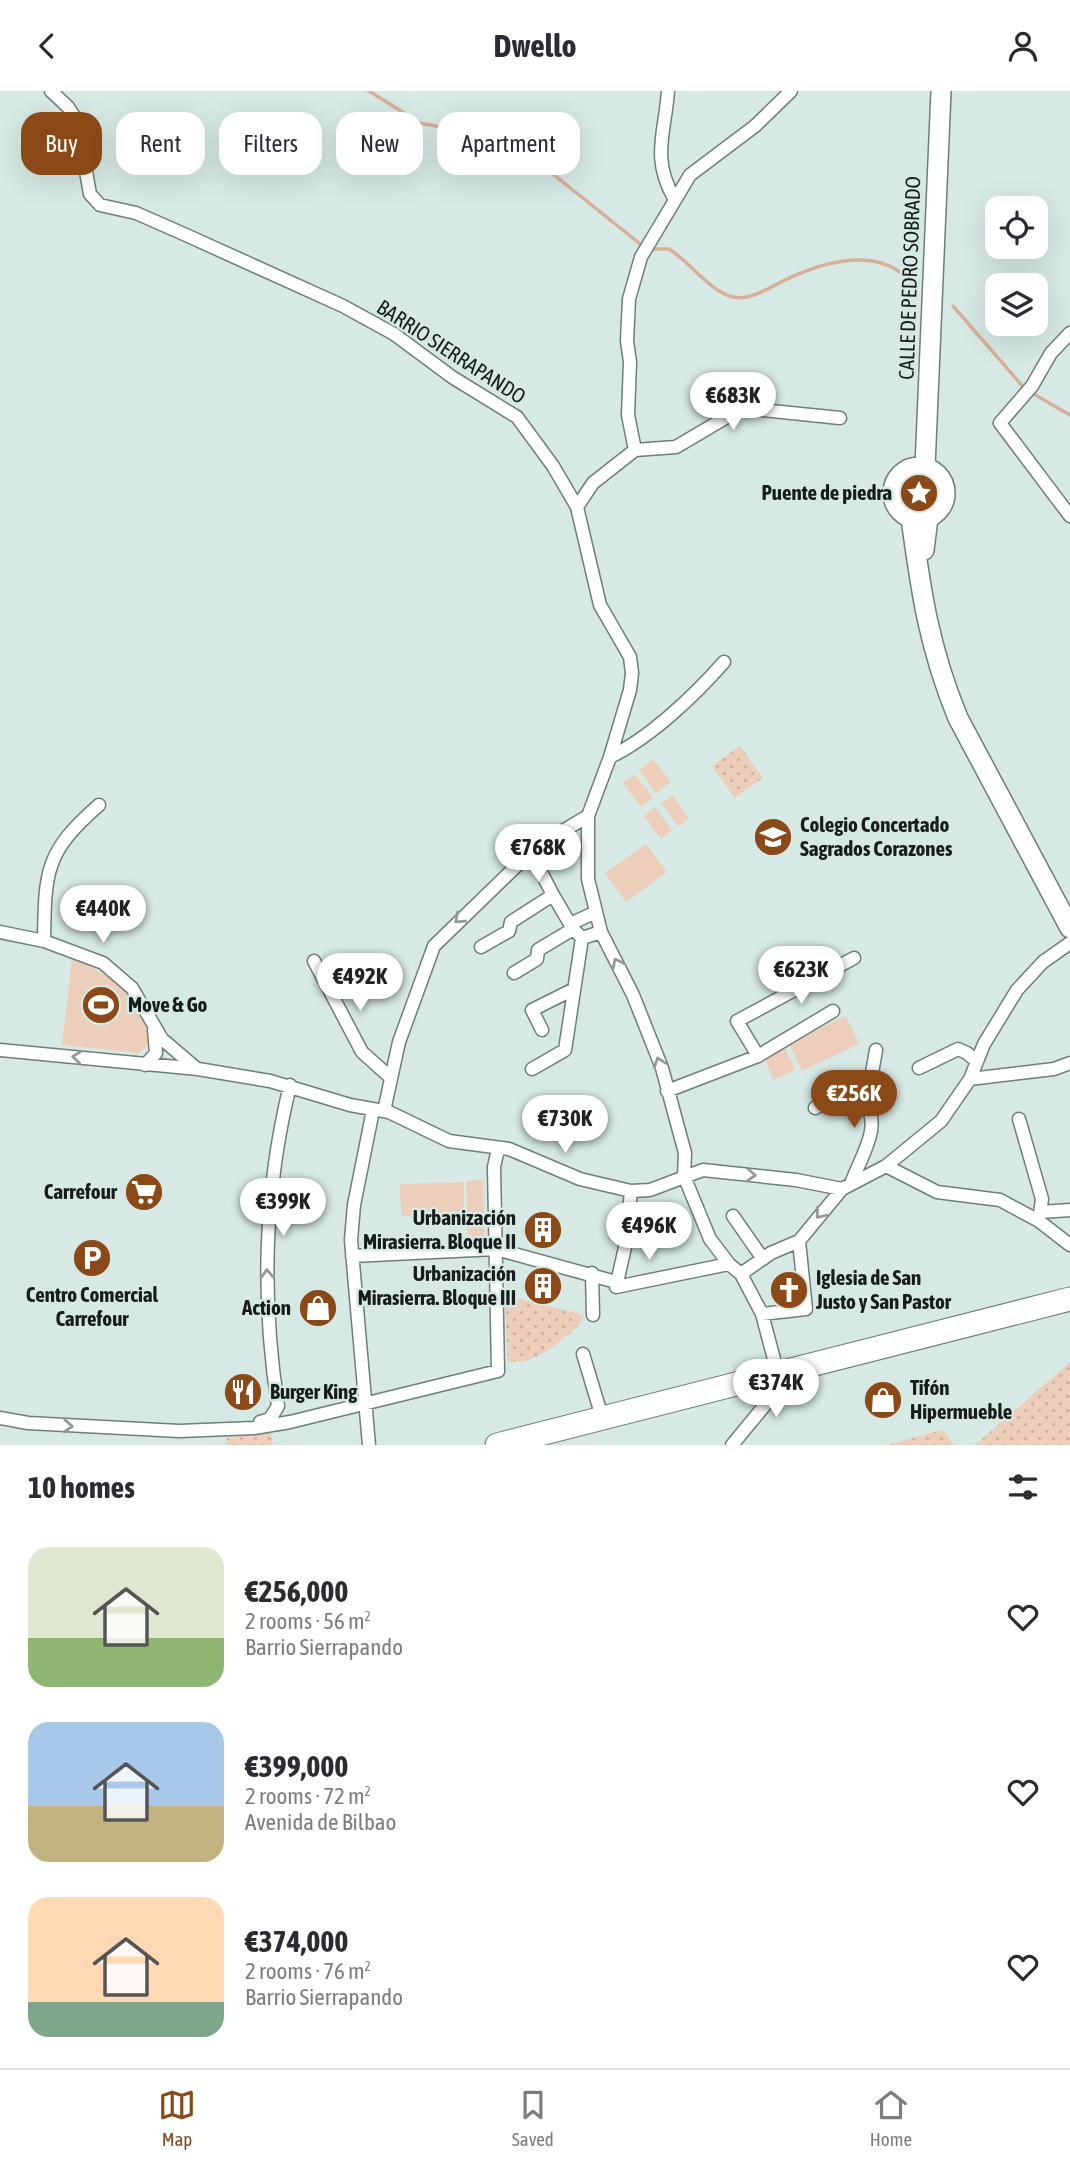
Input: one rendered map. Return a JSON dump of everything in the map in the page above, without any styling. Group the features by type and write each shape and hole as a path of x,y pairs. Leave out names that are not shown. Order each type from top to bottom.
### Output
{"highway":[{"path":"497,1445 1070,1299"}],"main road":[{"name":"CALLE DE PEDRO SOBRADO","path":"920,467 933,91"},
{"name":"CALLE DE PEDRO SOBRADO","path":"920,467 941,91"},
{"path":"920,518 941,507 945,492 939,476 920,467 900,475 893,491 897,508 920,518 924,530 924,554 932,607 945,657 967,716 1069,904"},
{"path":"920,518 923,609 943,682 958,717 1070,928"}],"street":[{"name":"BARRIO SIERRAPANDO","path":"51,91 68,107 77,121 90,194 100,205 136,213 343,306 394,334 452,377 517,417 553,466 577,507 600,605 630,657 630,690 610,757 588,816 589,879 596,912 601,932 633,995 662,1067 685,1153 684,1176 710,1239 729,1264 741,1274"},
{"path":"667,91 660,155 662,177 674,198"},
{"path":"635,450 628,415 630,362 627,341 629,299 643,252 690,175 755,126 790,91"},
{"path":"1070,333 1051,353 1028,391 1000,423 1070,516"},
{"path":"577,507 593,483 635,450 676,447 743,408 840,418"},
{"path":"610,757 639,739 705,685 724,662"},
{"path":"44,941 46,881 55,855 70,830 99,804"},
{"path":"369,1445 352,1257 354,1205 379,1110 391,1078 398,1042 434,946 520,860 536,847 588,816"},
{"path":"532,1069 565,1050 574,989 575,931 541,872"},
{"path":"481,947 509,930 511,922 553,895"},
{"path":"514,973 537,959 538,950 575,931 596,912"},
{"path":"575,931 601,932"},
{"path":"0,932 44,941 103,963 121,975 137,996 167,1066"},
{"path":"0,1050 198,1069 290,1086 401,1116 449,1141 521,1153 580,1179 631,1191 650,1190 703,1170 846,1187 886,1166 941,1121 970,1079 976,1061 1017,990 1043,962 1070,943"},
{"path":"758,1056 737,1021 854,958"},
{"path":"314,961 362,1052 391,1078"},
{"path":"542,1030 532,1010 574,989"},
{"path":"667,1091 758,1056 833,1011"},
{"path":"145,1065 156,1053 155,1035"},
{"path":"155,1035 198,1069"},
{"path":"919,1068 958,1049 968,1052 976,1061"},
{"path":"853,1092 872,1073 876,1051"},
{"path":"970,1079 1054,1069 1070,1063"},
{"path":"247,1427 269,1420 278,1406 266,1238 272,1173 290,1086"},
{"path":"732,1445 770,1399 778,1374 762,1314 741,1274 763,1259 799,1241 846,1187 873,1126 870,1110 853,1092 845,1090 815,1108"},
{"path":"1020,1119 1039,1187 1040,1217"},
{"path":"0,1418 46,1425 178,1431 247,1427 290,1422 498,1371 494,1158 498,1149"},
{"path":"886,1166 937,1192 1000,1200 1040,1217 1070,1245"},
{"path":"616,1284 626,1243 631,1191"},
{"path":"1040,1217 1070,1210"},
{"path":"733,1216 763,1259"},
{"path":"762,1314 806,1309 799,1241"},
{"path":"352,1257 496,1249 592,1273 616,1284 729,1264"},
{"path":"592,1273 593,1315"},
{"path":"583,1354 602,1417"},
{"path":"278,1406 288,1415 298,1418"}],"shaded area":[{"path":"920,476 932,481 937,493 932,505 920,510 908,505 903,493 908,481"},
{"path":"740,746 763,778 735,798 712,766"},
{"path":"653,759 671,782 656,793 639,770"},
{"path":"635,774 653,798 641,807 623,783"},
{"path":"672,795 689,818 678,826 661,803"},
{"path":"655,807 672,830 661,839 644,816"},
{"path":"646,844 667,872 626,902 605,873"},
{"name":"Move & Go","path":"72,958 85,963 112,981 136,1005 148,1033 146,1048 138,1053 62,1045"},
{"path":"846,1016 859,1044 802,1071 789,1043"},
{"path":"784,1047 796,1070 773,1080 765,1058"},
{"path":"483,1180 485,1237 468,1238 466,1181"},
{"path":"464,1182 464,1215 401,1216 400,1184"},
{"path":"504,1295 584,1315 570,1334 544,1353 527,1361 508,1362"},
{"path":"1070,1362 1070,1445 975,1445"},
{"path":"942,1430 954,1445 886,1445"},
{"path":"271,1432 273,1445 226,1445 227,1438"}],"waterway":[{"path":"369,91 420,123 491,137 523,150 644,247"},
{"path":"651,249 669,249 716,289 739,298 759,293 811,269 842,261 873,261 888,265 901,273"},
{"path":"953,306 1025,389"},
{"path":"1032,393 1070,415"}],"place":[{"name":"Puente de piedra","path":"919,493"},
{"name":"Colegio Concertado Sagrados Corazones","path":"773,837"},
{"name":"Move & Go","path":"101,1005"},
{"name":"Carrefour","path":"144,1192"},
{"name":"Urbanización Mirasierra. Bloque II","path":"543,1230"},
{"name":"Centro Comercial Carrefour","path":"92,1258"},
{"name":"Urbanización Mirasierra. Bloque III","path":"543,1286"},
{"name":"Iglesia de San Justo y San Pastor","path":"789,1290"},
{"name":"Action","path":"318,1308"},
{"name":"Burger King","path":"243,1392"},
{"name":"Tifón Hipermueble","path":"883,1400"}]}
